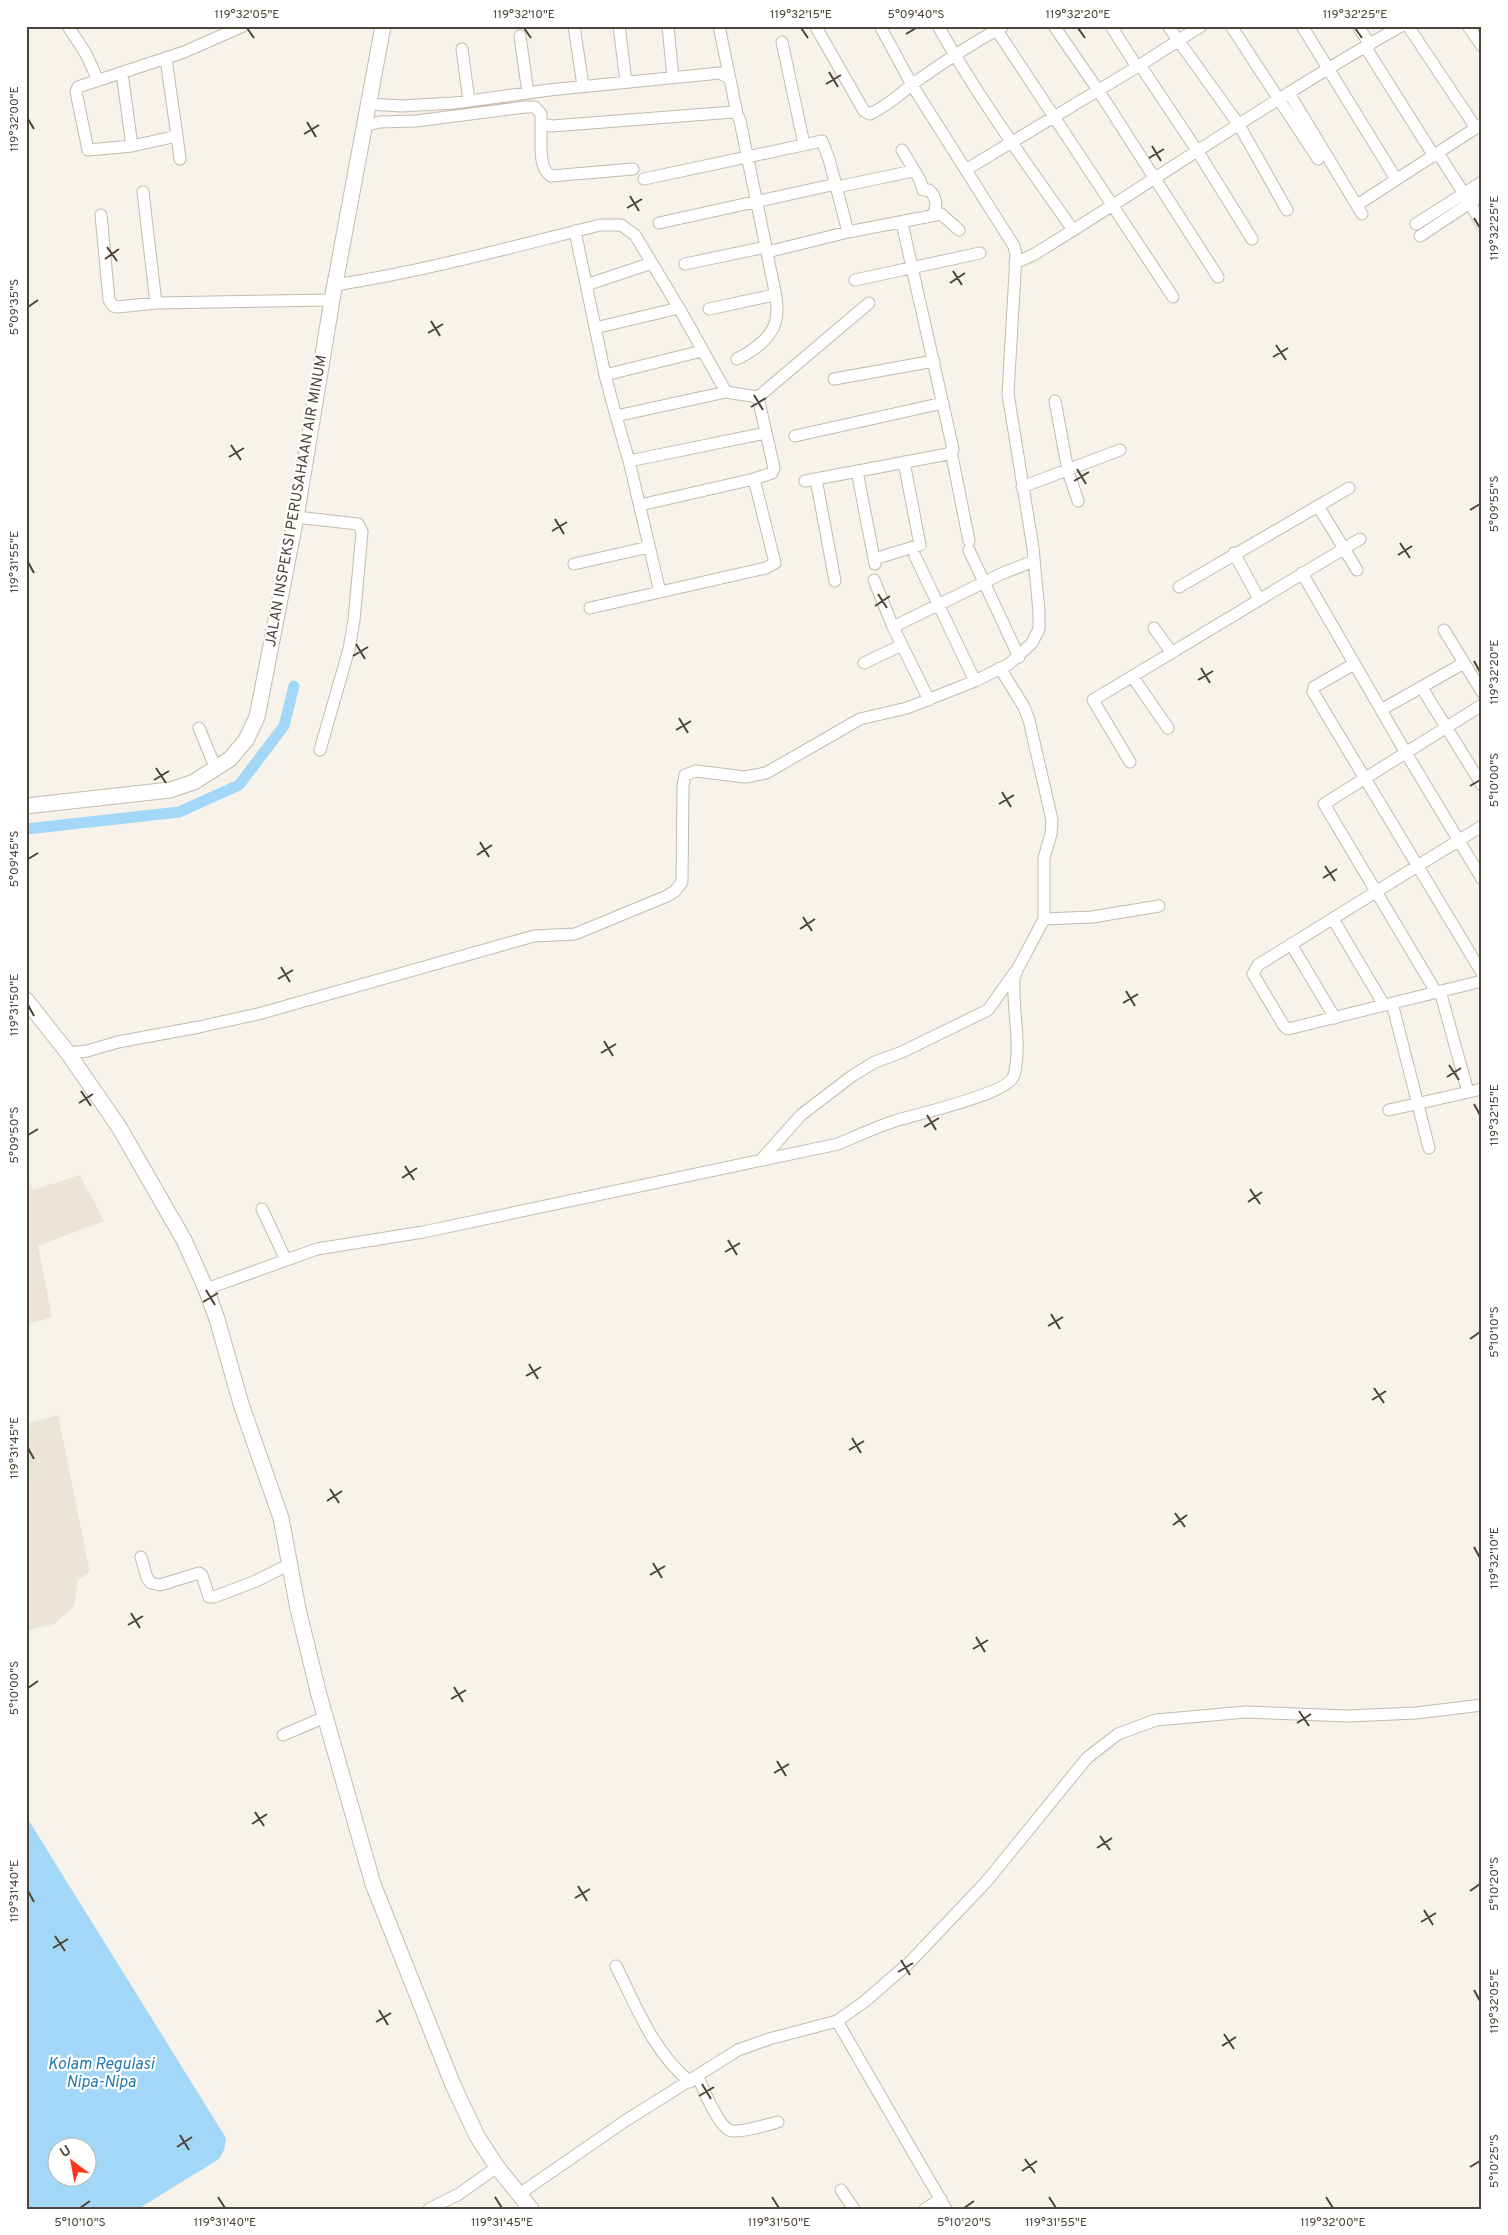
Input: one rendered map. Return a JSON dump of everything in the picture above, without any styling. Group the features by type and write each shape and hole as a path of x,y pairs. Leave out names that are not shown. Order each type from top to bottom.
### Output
{"street":[{"path":"68,26 84,49 98,80"},
{"path":"177,136 132,146 92,151 87,147 76,92 78,87 166,59 243,26"},
{"name":"JALAN INSPEKSI PERUSAHAAN AIR MINUM","path":"26,806 170,790 194,782 230,758 246,740 257,716 296,517 334,292 383,26"},
{"path":"574,26 582,86"},
{"path":"619,26 626,82"},
{"path":"668,26 673,78"},
{"path":"719,26 740,121 778,316 773,331 752,352 737,359"},
{"path":"817,26 864,112 867,114 874,112 903,93 954,55 998,28 1173,297"},
{"path":"68,1053 87,1052 118,1042 258,1014 534,936 575,934 667,896 679,887 683,874 683,786 685,775 696,771 745,777 761,774 860,719 907,708 975,682 1019,657 1032,643 1039,629 1033,548 1008,394 1015,263 1013,243 912,85 880,26"},
{"path":"938,26 954,55 1011,142 1073,230"},
{"path":"1054,26 1098,90 1218,278"},
{"path":"1111,26 1198,152 1252,239"},
{"path":"1168,26 1238,124 1287,210"},
{"path":"967,169 1138,66 1200,26"},
{"path":"1232,26 1284,96 1360,209 1396,180 1479,126 1408,26"},
{"path":"1302,26 1330,68 1396,180"},
{"path":"1358,26 1368,46 1436,154 1467,198 1482,225"},
{"path":"1015,263 1033,255 1198,152 1238,124 1401,26"},
{"path":"1468,26 1482,46"},
{"path":"520,36 528,93"},
{"path":"782,42 804,144"},
{"path":"462,49 469,101"},
{"path":"166,59 180,159"},
{"path":"122,73 132,146"},
{"path":"368,104 402,106 469,101 582,86 720,73 730,80"},
{"path":"1284,96 1318,159"},
{"path":"364,126 380,122 416,121 525,106 535,107 541,114 543,166 546,174 551,176 633,169"},
{"path":"541,124 566,126 728,112 737,114"},
{"path":"644,179 822,141 837,186 848,232"},
{"path":"902,150 920,180 923,190 929,190 933,194 936,209 934,212 941,214 959,230"},
{"path":"659,223 913,171"},
{"path":"1420,236 1467,198 1482,182"},
{"path":"143,192 156,302"},
{"path":"1416,224 1467,198 1482,196"},
{"path":"685,264 766,250 941,214"},
{"path":"101,216 109,300 113,306 118,307 156,302 334,292 375,279 575,231 600,226 621,225 635,235 726,392"},
{"path":"902,223 952,443 951,451 969,545 984,583 1019,657"},
{"path":"575,231 605,375 629,461 660,592"},
{"path":"855,280 980,253"},
{"path":"586,284 652,263"},
{"path":"709,308 774,296"},
{"path":"616,416 726,392 758,397 869,303"},
{"path":"595,328 679,308"},
{"path":"605,375 702,351"},
{"path":"834,379 934,361"},
{"path":"640,505 768,475 774,468 758,397"},
{"path":"1055,401 1068,471 1078,501"},
{"path":"794,436 943,403"},
{"path":"629,461 766,433"},
{"path":"1022,488 1120,450"},
{"path":"835,581 810,480 948,454 951,451"},
{"path":"858,471 874,561 920,545 904,462"},
{"path":"590,608 766,568 775,563 754,479"},
{"path":"1178,587 1349,488"},
{"path":"1318,506 1358,570"},
{"path":"296,517 358,524 362,532 354,620 349,649 320,750"},
{"path":"1130,762 1093,700 1360,539"},
{"path":"574,564 649,547"},
{"path":"1234,553 1259,599"},
{"path":"915,556 975,682"},
{"path":"893,627 1034,561"},
{"path":"1302,573 1406,753 1482,879"},
{"path":"874,580 893,627 929,700"},
{"path":"1154,628 1171,652"},
{"path":"1444,630 1482,692"},
{"path":"864,663 902,645"},
{"path":"1381,710 1464,663"},
{"path":"1354,664 1313,690 1482,973"},
{"path":"760,1160 801,1115 852,1076 875,1062 902,1052 988,1010 1017,970 1044,919 1044,858 1051,834 1050,810 1029,720 1024,707 1000,668"},
{"path":"1132,676 1168,728"},
{"path":"1422,688 1482,785"},
{"path":"1468,1092 1438,992 1324,804 1482,705"},
{"path":"199,728 216,769"},
{"path":"1482,826 1258,965 1253,974 1284,1026 1288,1029 1482,981"},
{"path":"1044,919 1092,917 1159,906"},
{"path":"1333,919 1388,1004 1429,1148"},
{"path":"1291,944 1335,1018"},
{"path":"206,1289 317,1249 423,1232 838,1144 894,1121 1005,1086 1014,1077 1016,1061 1013,989 1017,970"},
{"path":"26,1000 68,1053 120,1127 184,1240 206,1289 217,1319 241,1404 282,1518 298,1609 325,1717 364,1853 381,1904 453,2085 477,2136 497,2167 531,2209"},
{"path":"1389,1110 1482,1088"},
{"path":"262,1209 286,1260"},
{"path":"141,1557 147,1578 151,1583 160,1585 200,1573 209,1597 214,1597 256,1581 290,1564"},
{"path":"518,2195 625,2121 694,2079 726,2056 751,2044 837,2021 871,1996 909,1963 986,1882 1087,1758 1118,1734 1156,1720 1246,1712 1348,1716 1416,1713 1482,1705"},
{"path":"283,1735 325,1717"},
{"path":"616,1966 660,2048 678,2072 694,2079 725,2128 736,2131 778,2122"},
{"path":"837,2021 944,2204 925,2209"},
{"path":"429,2209 459,2194 497,2167"},
{"path":"841,2190 854,2209"}],"shaded area":[{"path":"26,1175 33,1190 80,1175 104,1221 38,1246 52,1317 26,1325"},
{"path":"58,1415 90,1572 78,1580 74,1606 54,1624 26,1631 26,1424"}],"water":[{"name":"Kolam Regulasi Nipa-Nipa","path":"26,1816 226,2138 224,2150 219,2159 138,2209 26,2209"}],"waterway":[{"path":"26,829 179,812 239,785 284,726 294,686"}]}
